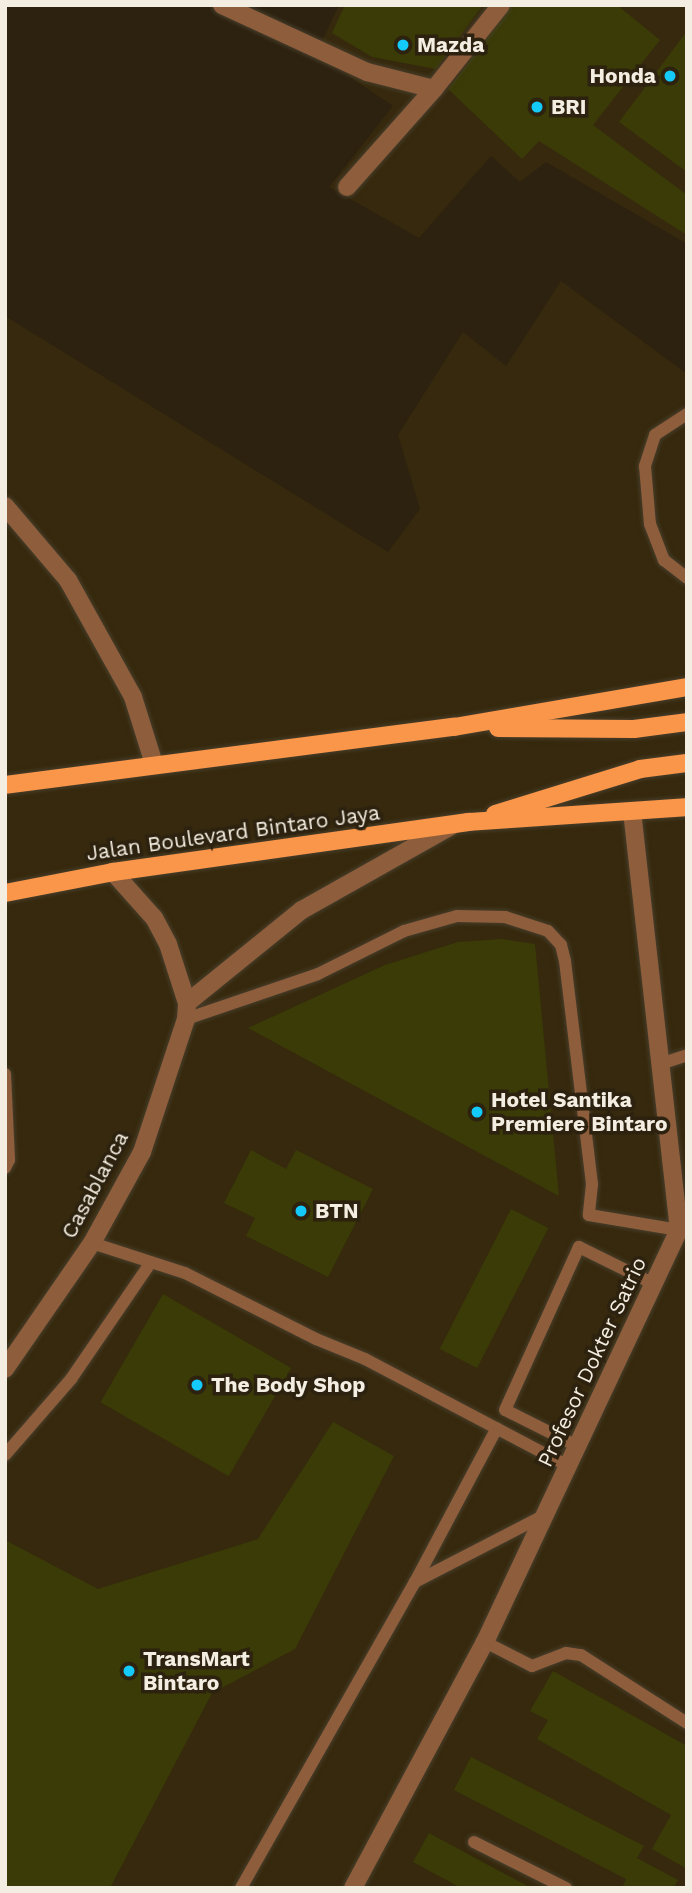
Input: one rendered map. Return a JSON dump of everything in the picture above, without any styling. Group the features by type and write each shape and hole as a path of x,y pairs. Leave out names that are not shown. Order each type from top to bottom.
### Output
{"main road":[{"path":"5,785 454,727 687,687"},
{"path":"454,727 634,729 687,722"},
{"name":"Jalan Boulevard Bintaro Jaya","path":"461,823 640,769 687,763"},
{"name":"Jalan Boulevard Bintaro Jaya","path":"5,892 113,872 461,823 687,807"}],"street":[{"path":"222,5 368,72 435,89"},
{"path":"347,187 435,89 501,5"},
{"path":"5,506 68,580 133,697 154,764"},
{"path":"632,812 679,1230"},
{"path":"186,1011 302,910 461,823"},
{"path":"113,872 154,918 178,970 186,1011"},
{"name":"Casablanca","path":"5,1369 92,1243 142,1152 186,1011"},
{"name":"Profesor Dokter Satrio","path":"353,1888 485,1642 679,1230"}],"lane":[{"path":"687,414 655,435 645,466 650,524 664,560 687,578"},
{"path":"186,1011 318,974 404,931 457,916 505,918 548,931 561,945 565,961 592,1184 589,1214 679,1230"},
{"path":"660,1064 687,1055"},
{"path":"5,1074 9,1160 5,1168"},
{"path":"92,1243 149,1265 185,1273 568,1466"},
{"path":"578,1446 505,1410 579,1247 654,1284"},
{"path":"5,1455 71,1379 149,1265"},
{"path":"241,1888 415,1582 497,1429"},
{"path":"415,1582 545,1515"},
{"path":"485,1642 532,1666 566,1653 581,1655 687,1722"},
{"path":"474,1842 566,1888"}],"shaded area":[{"path":"339,5 687,5 687,244 546,162 520,182 491,156 419,238 329,187 393,106 316,54"},
{"path":"561,281 687,374 687,1888 5,1888 5,316 388,552 420,509 398,435 463,332 506,366"}],"building":[{"name":"Mazda","path":"345,5 483,5 436,69 372,57 332,33"},
{"name":"BRI","path":"512,5 617,5 660,40 593,125 687,195 687,235 539,141 522,159 448,89"},
{"name":"Honda","path":"687,31 687,172 619,122"},
{"name":"Hotel Santika Premiere Bintaro","path":"502,939 535,944 559,1196 248,1028 385,965 458,942"},
{"name":"BTN","path":"251,1150 286,1169 296,1150 373,1189 328,1277 246,1236 255,1218 224,1203"},
{"path":"511,1209 548,1228 477,1368 440,1349"},
{"name":"The Body Shop","path":"163,1294 291,1368 229,1476 100,1402"},
{"name":"TransMart Bintaro","path":"333,1422 394,1456 295,1649 212,1693 110,1888 5,1888 5,1540 98,1589 258,1539"},
{"path":"553,1671 687,1746 687,1869 652,1849 671,1815 537,1739 548,1720 530,1711"},
{"path":"471,1757 644,1846 637,1858 678,1880 673,1888 622,1888 626,1879 454,1790"},
{"path":"429,1833 531,1888 461,1888 413,1862"}],"place":[{"name":"Mazda","path":"403,45"},
{"name":"Honda","path":"670,76"},
{"name":"BRI","path":"537,107"},
{"name":"Hotel Santika Premiere Bintaro","path":"477,1112"},
{"name":"BTN","path":"301,1211"},
{"name":"The Body Shop","path":"197,1385"},
{"name":"TransMart Bintaro","path":"129,1671"}]}
